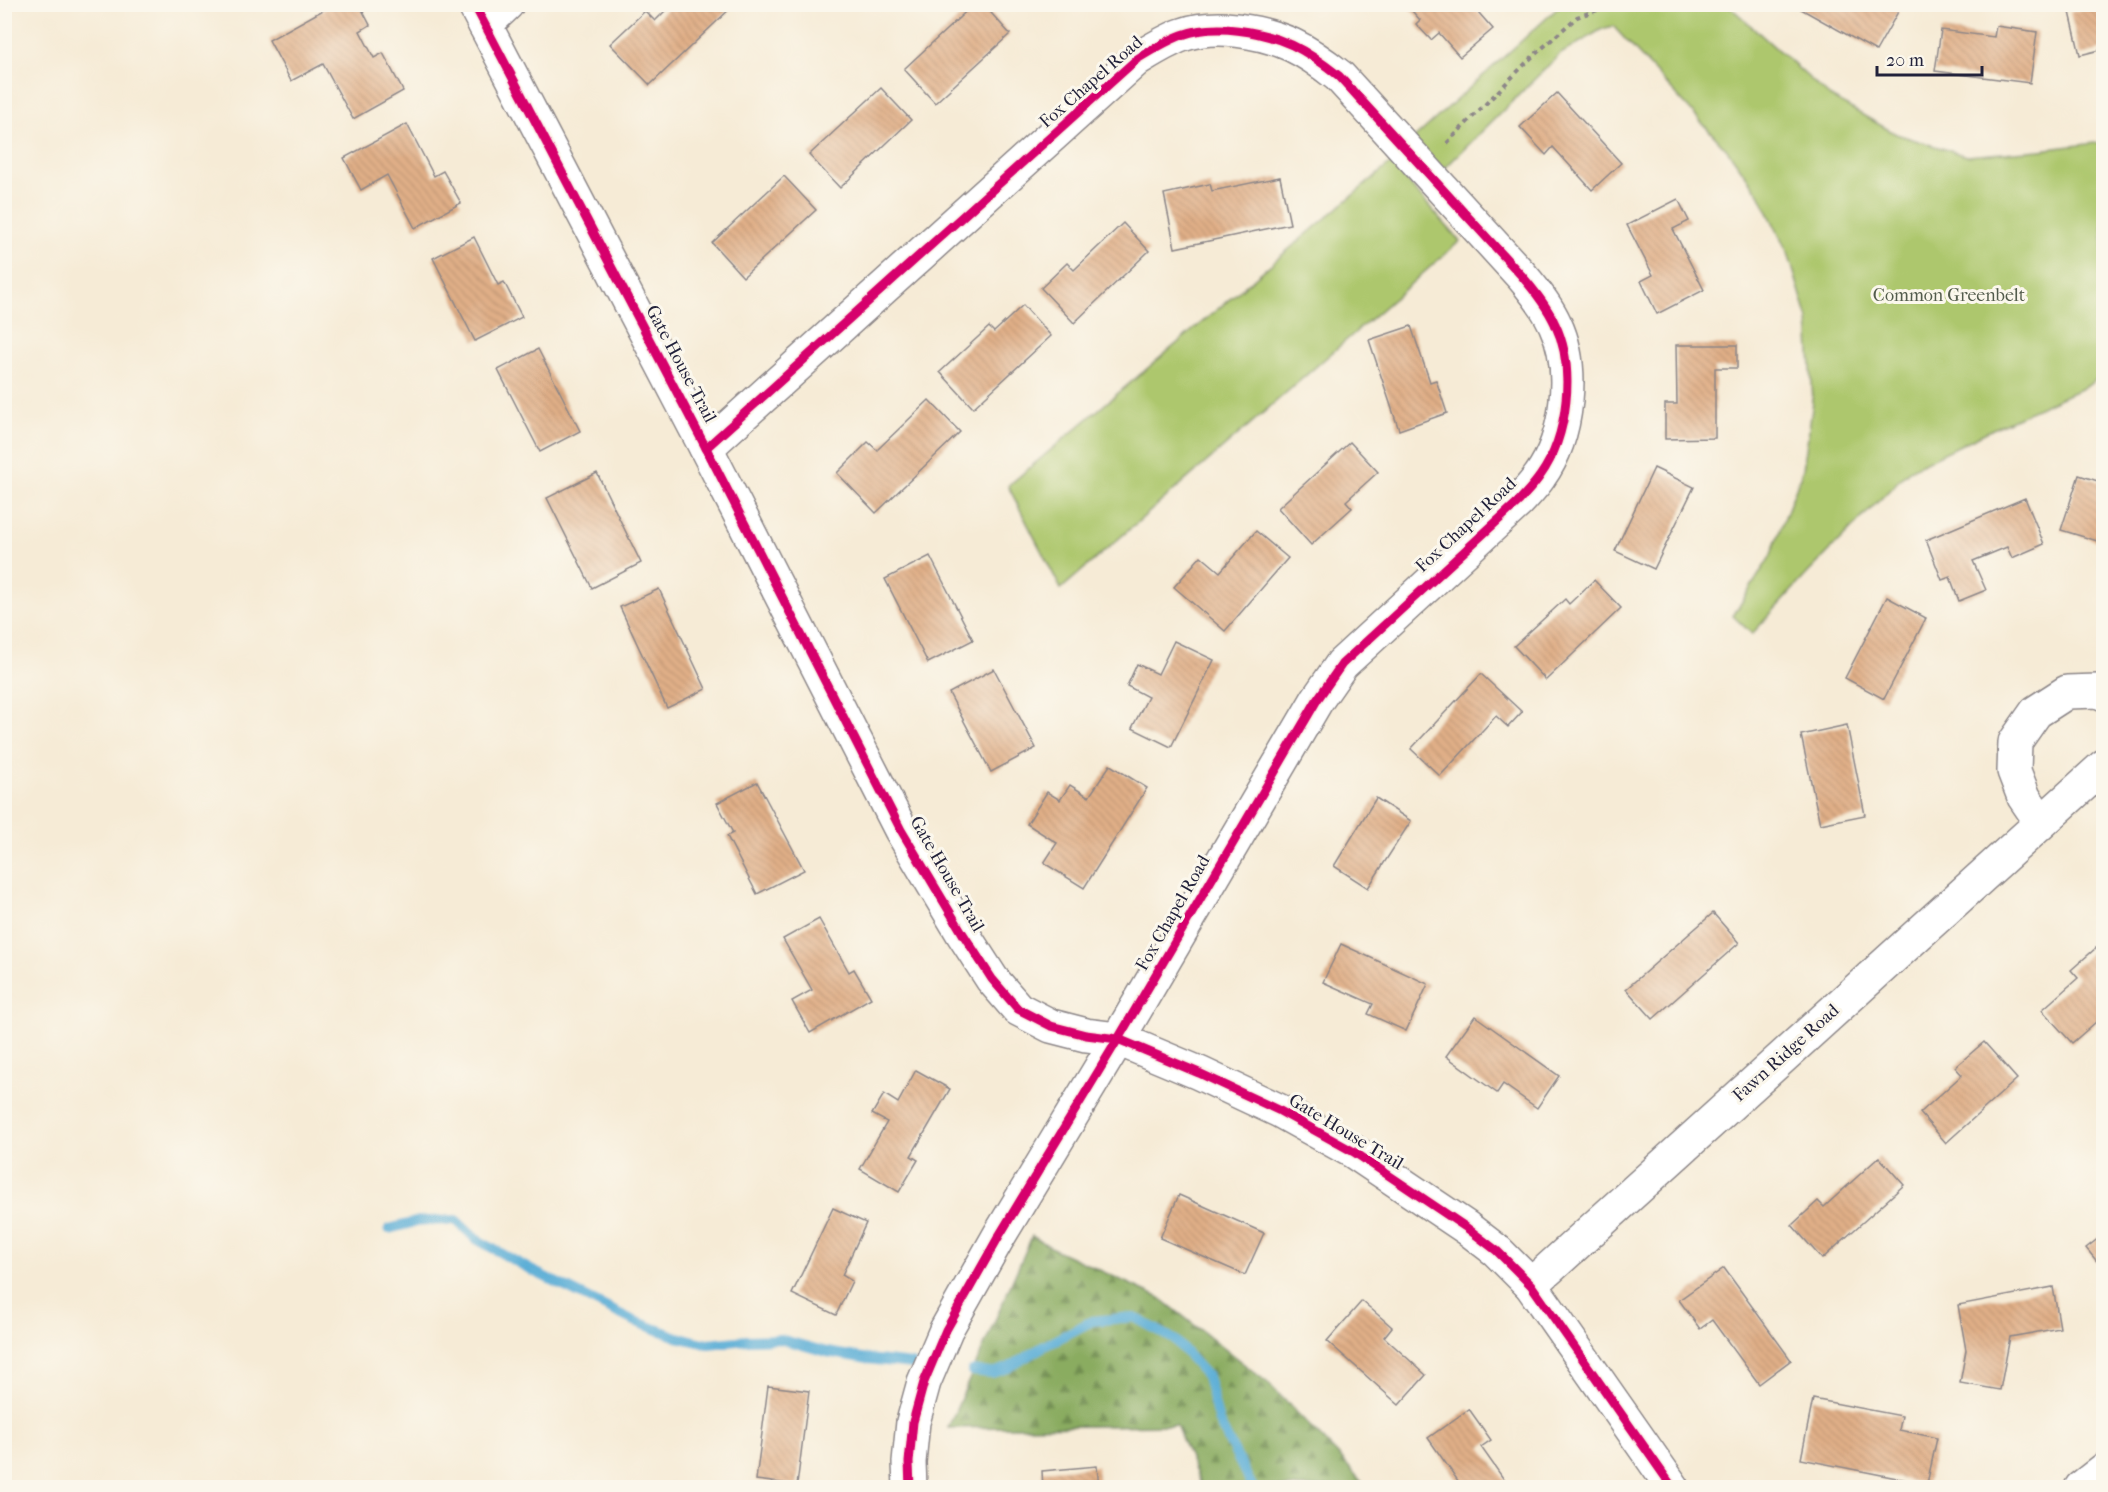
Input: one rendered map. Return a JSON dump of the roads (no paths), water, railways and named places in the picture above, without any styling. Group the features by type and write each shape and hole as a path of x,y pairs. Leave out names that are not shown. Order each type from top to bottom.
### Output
{"street":[{"name":"Gate House Trail","path":"489,11 706,448 901,830 992,979 1018,1009 1051,1026 1086,1035 1118,1039 1280,1111 1354,1152 1467,1228 1497,1251 1531,1285 1673,1488"},
{"name":"Fox Chapel Road","path":"706,448 1137,59 1183,34 1206,30 1263,35 1291,44 1316,58 1339,76 1424,167 1542,300 1556,326 1565,354 1567,389 1564,420 1556,446 1541,475 1520,501 1342,664 1317,700 1118,1039 999,1236 946,1330 924,1382 913,1422 909,1462 910,1488"},
{"path":"2041,822 2024,797 2014,771 2015,742 2036,712 2067,692 2098,691 2103,694"},
{"name":"Fawn Ridge Road","path":"1531,1285 2103,766"},
{"path":"2081,1488 2103,1470"}],"waterway":[{"path":"389,1229 419,1221 456,1220 476,1239 533,1271 632,1320 677,1337 708,1344 780,1339 827,1352 912,1364"},
{"path":"972,1371 992,1373 1008,1368 1092,1321 1134,1317 1175,1340 1207,1376 1219,1422 1253,1488"}],"park label":[{"name":"Common Greenbelt","path":"1949,295"}]}
